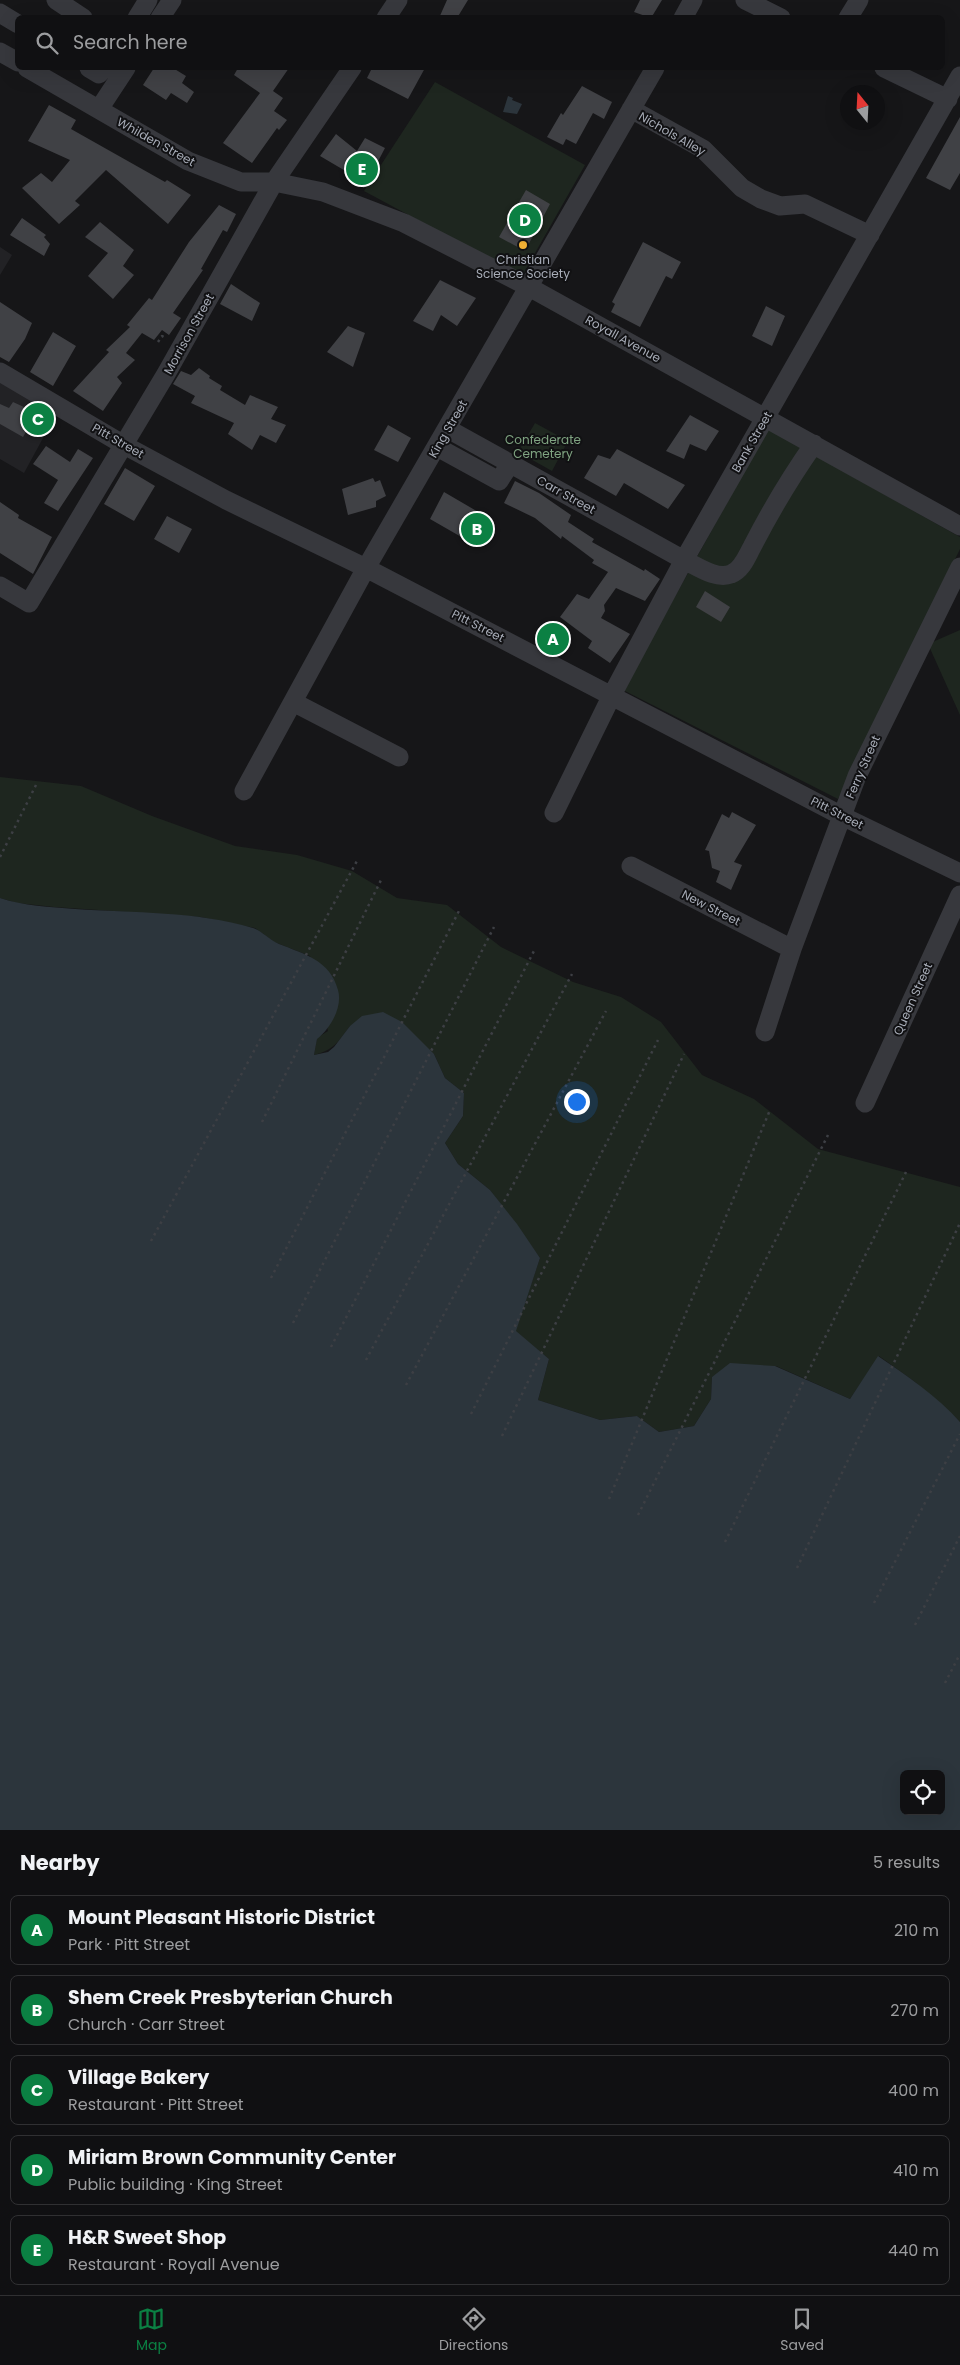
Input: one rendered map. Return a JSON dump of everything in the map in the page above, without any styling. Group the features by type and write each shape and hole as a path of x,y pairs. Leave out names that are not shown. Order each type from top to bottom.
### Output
{"street":[{"path":"0,8 6,0"},
{"path":"56,0 79,15"},
{"path":"162,15 172,0"},
{"path":"388,15 398,0"},
{"path":"685,15 693,0"},
{"path":"745,0 775,15"},
{"path":"850,15 859,0"},
{"path":"0,13 15,22"},
{"path":"0,52 15,60"},
{"name":"Whilden Street","path":"30,70 188,161 241,182 274,182"},
{"path":"92,70 99,74 102,70"},
{"path":"99,109 125,70"},
{"name":"Morrison Street","path":"0,586 29,603 166,374 274,182 351,70"},
{"name":"King Street","path":"244,791 366,568 448,429 653,70"},
{"path":"888,70 948,98"},
{"name":"Bank Street","path":"554,813 612,695 684,560 960,76"},
{"name":"Nichols Alley","path":"631,110 703,149 742,188 761,199 780,206 805,204 870,235"},
{"name":"Royall Avenue","path":"274,182 323,192 404,223 766,417 960,526"},
{"name":"Pitt Street","path":"0,372 124,445 226,500 366,568 842,816 960,873"},
{"name":"Carr Street","path":"448,429 684,560 715,574 731,574 739,568 777,498 814,444"},
{"path":"437,446 500,481 510,464"},
{"name":"Ferry Street","path":"765,1032 792,949 857,776 956,586 960,567"},
{"path":"293,702 399,757"},
{"name":"New Street","path":"631,866 792,949"},
{"name":"Queen Street","path":"865,1103 960,895"}],"path":[{"path":"158,342 162,336"},
{"path":"0,857 36,783"},
{"path":"151,1240 358,859"},
{"path":"262,1122 382,878"},
{"path":"272,1278 460,910"},
{"path":"293,1323 494,927"},
{"path":"332,1347 535,949"},
{"path":"366,1360 572,974"},
{"path":"406,1385 606,1011"},
{"path":"472,1414 658,1040"},
{"path":"502,1436 684,1054"},
{"path":"609,1498 770,1110"},
{"path":"638,1515 828,1135"},
{"path":"725,1542 906,1172"},
{"path":"798,1568 960,1223"},
{"path":"874,1603 960,1434"},
{"path":"915,1625 960,1536"},
{"path":"945,1683 960,1654"}],"shaded area":[{"path":"508,96 522,104 517,114 503,112"},
{"path":"0,247 12,255 0,275"},
{"path":"0,369 61,405 24,473 0,459"},
{"path":"0,898 18,903 47,907 209,918 256,929 275,942 315,960 329,972 334,980 338,990 339,1003 331,1024 317,1039 314,1055 328,1052 350,1026 362,1016 383,1012 402,1022 434,1054 445,1078 464,1093 463,1116 445,1143 458,1164 490,1190 517,1224 540,1258 516,1331 549,1359 538,1400 600,1420 637,1416 659,1432 694,1426 711,1399 712,1377 730,1363 775,1366 850,1399 878,1356 932,1395 951,1413 960,1422 960,1830 0,1830"}],"green space":[{"path":"435,82 585,165 522,276 364,191"},
{"name":"Confederate Cemetery","path":"535,423 568,441 552,471 518,452"},
{"path":"768,429 960,537 960,549 838,799 623,690"},
{"path":"960,630 960,715 928,644"},
{"path":"0,777 81,786 152,816 235,846 297,855 352,871 397,898 447,905 501,947 573,982 621,997 661,1022 702,1075 754,1099 818,1149 960,1187 960,1422 915,1382 879,1356 850,1399 776,1366 712,1377 711,1399 694,1426 659,1432 637,1416 600,1420 538,1400 549,1359 515,1332 540,1258 490,1190 458,1164 445,1143 463,1116 464,1093 445,1078 434,1054 350,1026 331,1048 314,1055 317,1038 328,1031 310,956 274,942 255,928 201,917 54,907 17,903 0,898"}],"building":[{"path":"447,0 468,0 459,15 440,15"},
{"path":"640,0 662,0 653,15 642,15 634,12"},
{"path":"153,70 176,70 186,76 182,83 194,92 187,103 171,93 166,100 143,85"},
{"path":"237,70 288,70 273,91 283,98 274,111 287,120 279,130 277,128 252,163 223,143 260,93 234,75"},
{"path":"371,70 424,70 408,99 367,78"},
{"path":"582,86 612,102 604,119 593,113 576,144 566,139 563,145 547,137 561,113 563,115"},
{"path":"49,105 76,120 71,129 165,182 167,180 191,195 168,224 106,170 75,201 80,205 59,224 22,188 41,173 52,182 70,160 28,141"},
{"path":"960,117 960,173 950,190 926,178"},
{"path":"336,134 357,151 365,138 385,148 364,188 351,181 354,176 320,156"},
{"path":"526,190 550,204 525,251 499,237"},
{"path":"219,205 236,214 227,232 223,230 201,269 203,270 173,313 181,318 169,335 162,330 154,340 142,333 126,353 135,360 117,377 122,383 103,411 73,391 109,352 106,350 130,327 127,325 149,298 152,300 189,242"},
{"path":"22,218 46,235 44,237 50,244 44,256 10,235"},
{"path":"100,222 134,250 123,266 134,275 113,299 88,276 108,253 85,237"},
{"path":"643,242 681,262 672,279 666,276 640,327 611,312 615,304 612,302"},
{"path":"440,280 476,298 457,326 441,315 433,331 413,321"},
{"path":"231,284 260,303 252,321 220,304"},
{"path":"0,302 32,323 25,339 9,362 0,357"},
{"path":"766,306 785,316 772,346 752,336"},
{"path":"348,326 365,333 353,367 327,352"},
{"path":"53,332 76,346 53,386 30,372"},
{"path":"199,368 210,376 209,378 222,386 220,390 245,405 250,395 278,407 271,419 286,425 276,443 260,435 252,450 228,434 234,423 191,403 195,396 173,384 181,371 191,375"},
{"path":"13,402 37,413 23,437 0,424 0,404 9,408"},
{"path":"690,415 719,431 706,451 690,444 684,459 666,451"},
{"path":"388,425 411,438 398,462 374,450"},
{"path":"46,446 70,462 78,449 93,458 58,511 44,503 58,480 33,464"},
{"path":"617,449 685,485 668,509 624,483 616,496 584,478 598,455 610,459"},
{"path":"125,468 155,486 134,521 104,504"},
{"path":"373,478 375,482 380,480 386,496 376,501 376,507 348,515 342,489"},
{"path":"515,481 539,493 571,515 568,522 594,539 592,542 644,571 645,569 660,579 645,601 616,588 604,605 605,611 601,618 630,634 610,663 588,648 592,641 560,617 577,594 589,599 608,572 592,563 594,560 562,536 561,539 535,518 504,503"},
{"path":"444,492 492,520 477,546 430,519"},
{"path":"0,502 19,515 18,518 52,537 33,574 0,553"},
{"path":"167,516 192,529 179,553 154,539"},
{"path":"705,591 730,607 721,622 696,607"},
{"path":"732,812 756,825 734,862 742,865 731,890 716,882 720,871 712,868 709,851 705,850 722,814 729,818"}],"place":[{"name":"H&R Sweet Shop","path":"362,169"},
{"name":"Miriam Brown Community Center","path":"525,220"},
{"name":"Christian Science Society","path":"523,245"},
{"name":"Village Bakery","path":"38,419"},
{"name":"Shem Creek Presbyterian Church","path":"477,529"},
{"name":"Mount Pleasant Historic District","path":"553,639"}]}
